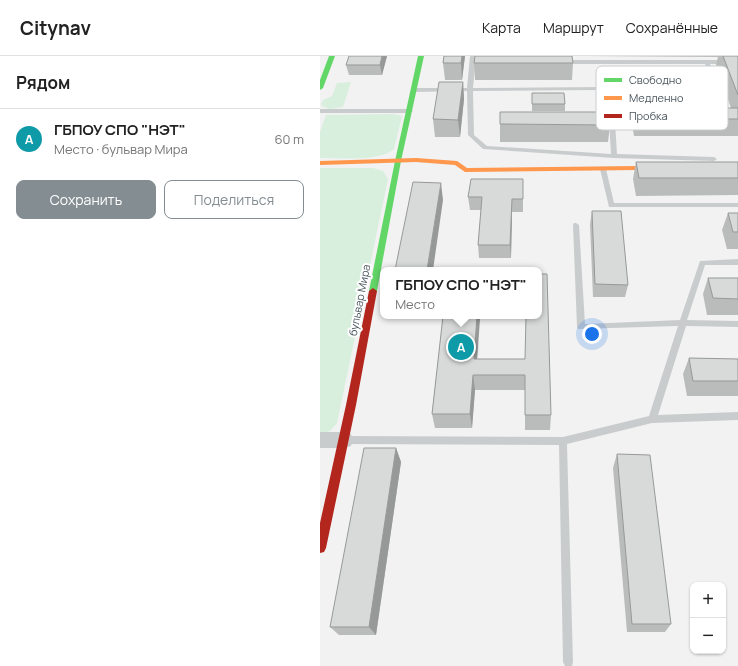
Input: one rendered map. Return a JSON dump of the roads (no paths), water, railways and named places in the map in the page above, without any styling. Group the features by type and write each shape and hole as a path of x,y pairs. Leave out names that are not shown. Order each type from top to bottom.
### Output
{"street":[{"path":"320,88 332,56"},
{"name":"бульвар Мира","path":"380,267 398,161 422,56"},
{"path":"320,163 398,161 457,163 465,170 638,168"},
{"name":"бульвар Мира","path":"320,548 374,304 380,268"},
{"path":"320,440 344,440"}],"lane":[{"path":"473,56 470,89 470,135 485,148 614,156 714,159"},
{"path":"557,56 558,62 738,62"},
{"path":"707,62 708,66"},
{"path":"414,90 596,88"},
{"path":"320,111 410,111"},
{"path":"613,130 614,156"},
{"path":"603,169 610,205 738,205"},
{"path":"576,225 581,327 682,323 738,324"},
{"path":"652,419 702,263 738,262"},
{"path":"344,440 562,441 652,419 738,416"},
{"path":"562,441 568,662"}],"place":[{"name":"ГБПОУ СПО \"НЭТ\"","path":"461,347"}]}
